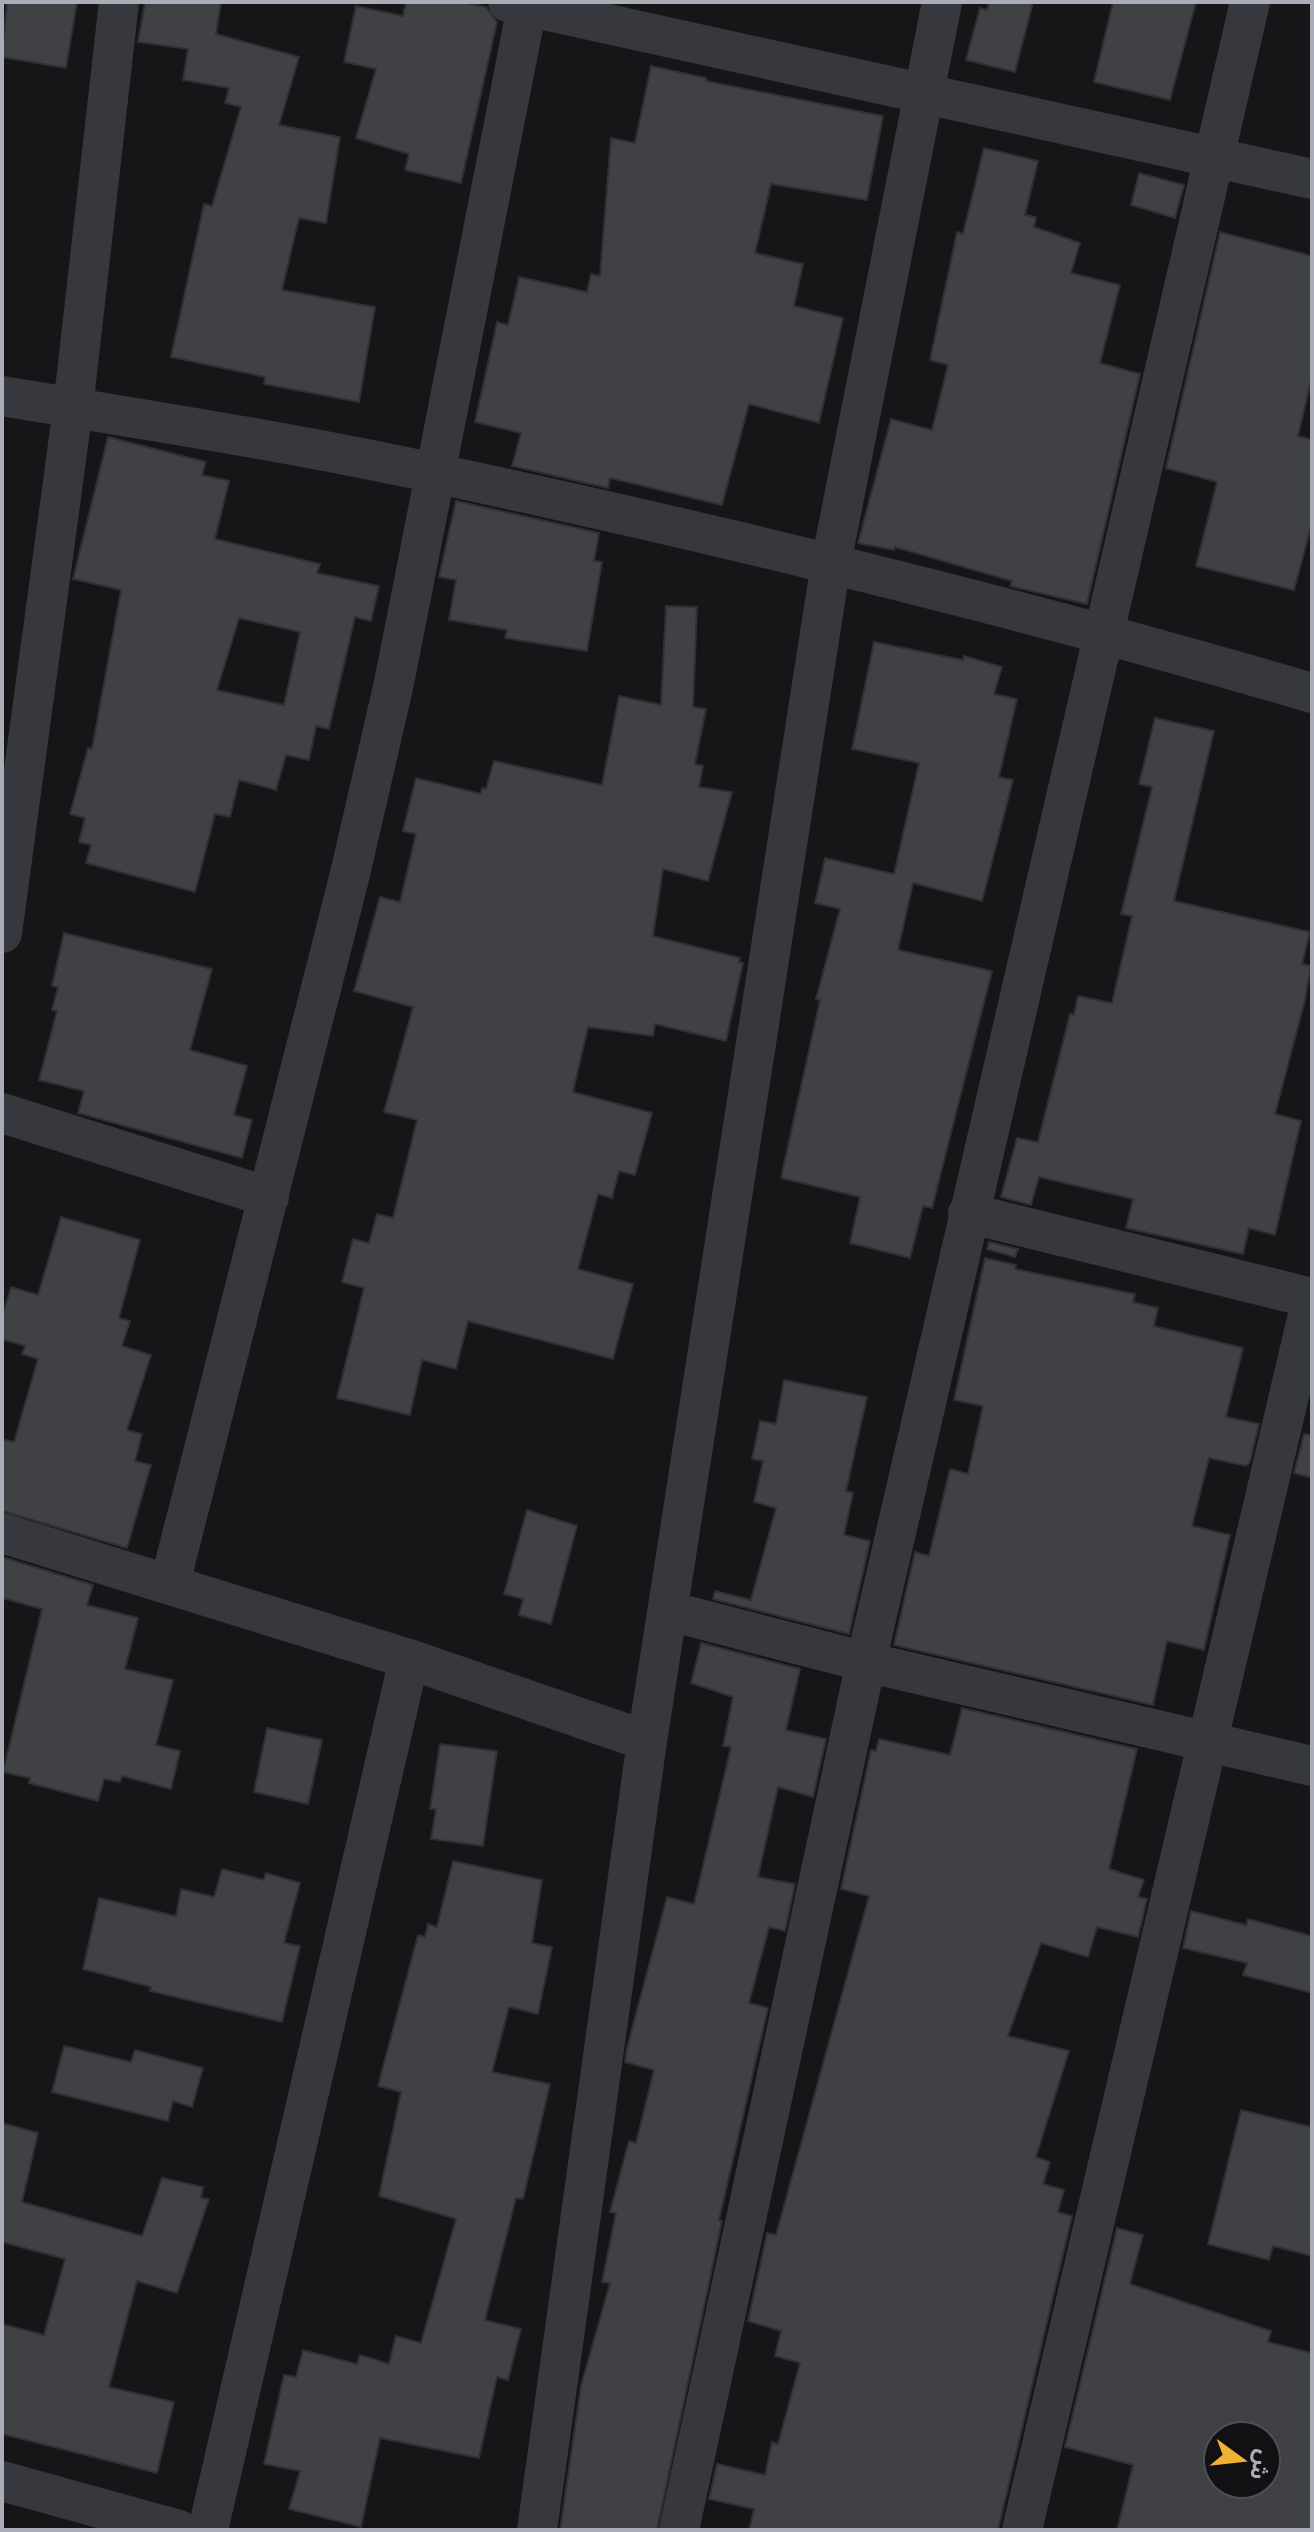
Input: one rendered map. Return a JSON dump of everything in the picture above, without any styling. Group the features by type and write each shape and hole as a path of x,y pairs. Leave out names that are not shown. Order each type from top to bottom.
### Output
{"street":[{"path":"2,933 12,762 73,408 119,2"},
{"path":"537,2530 647,1741 831,563 942,2"},
{"path":"679,2530 866,1662 1250,2"},
{"path":"170,1583 354,860 394,683 521,3 1312,179"},
{"path":"2,396 137,416 433,472 831,563 1104,632 1312,693"},
{"path":"2,1113 269,1197"},
{"path":"968,1213 1312,1298 1022,2530"},
{"path":"2,1533 409,1659 647,1741"},
{"path":"669,1611 866,1662 1312,1766"},
{"path":"208,2530 409,1659"},
{"path":"2,2481 179,2530"}],"building":[{"path":"7,2 77,2 66,68 2,57"},
{"path":"145,2 221,2 216,34 299,57 279,125 340,137 326,223 299,218 282,290 375,307 359,402 264,384 265,377 171,357 204,204 212,206 241,107 225,103 229,88 183,80 188,49 138,42"},
{"path":"406,2 461,2 486,7 497,22 461,183 405,170 409,154 356,138 376,69 344,62 356,6 403,16"},
{"path":"989,2 1033,2 1015,72 966,60 980,8 987,10"},
{"path":"1113,2 1196,2 1170,100 1094,82"},
{"path":"651,66 706,78 706,81 883,116 867,200 771,184 755,253 803,264 794,306 843,318 819,423 749,404 722,505 610,478 608,488 512,466 521,433 475,422 497,322 508,325 519,277 587,292 591,274 600,276 611,138 635,143"},
{"path":"984,148 1038,161 1025,215 1036,217 1034,227 1080,243 1071,273 1120,285 1100,363 1140,374 1087,604 1010,586 1012,581 895,547 894,550 858,543 891,419 932,430 948,365 930,360 957,232 963,234"},
{"path":"1139,173 1184,185 1175,218 1131,205"},
{"path":"1220,232 1312,256 1312,377 1298,436 1312,440 1312,523 1294,590 1196,566 1217,482 1166,468"},
{"path":"108,437 206,462 202,475 229,481 215,539 320,564 317,573 379,586 371,621 355,617 329,729 316,726 309,760 286,755 276,790 239,780 230,817 215,814 195,892 86,863 91,845 79,842 85,818 70,814 88,748 92,749 121,590 73,579","holes":["239,618 300,632 284,705 217,690"]},
{"path":"456,501 599,533 594,561 602,562 587,651 505,638 507,630 449,620 456,580 439,577"},
{"path":"666,606 697,607 693,707 706,709 695,764 703,766 699,787 732,792 708,881 663,869 653,936 740,958 739,962 743,963 726,1041 655,1024 653,1036 588,1027 573,1092 652,1113 635,1175 619,1171 612,1198 598,1194 578,1269 633,1284 613,1359 468,1321 456,1369 422,1360 410,1415 337,1398 364,1288 342,1282 353,1239 369,1243 377,1214 393,1218 417,1120 384,1112 413,1007 354,991 380,897 400,902 416,834 403,831 416,778 481,794 482,788 486,789 494,761 602,785 619,696 661,705"},
{"path":"874,642 963,660 964,656 1002,667 994,694 1017,699 999,777 1013,780 982,901 913,883 898,950 992,971 932,1208 923,1206 910,1258 850,1243 860,1197 781,1178 820,1000 816,999 840,909 815,903 825,858 894,874 919,763 852,749"},
{"path":"1155,718 1214,731 1174,901 1310,932 1302,964 1311,966 1305,1000 1275,1114 1301,1121 1275,1235 1249,1228 1243,1254 1126,1228 1133,1199 1039,1177 1031,1205 1001,1197 1017,1138 1038,1142 1070,1014 1074,1015 1078,996 1112,1003 1132,916 1121,914 1152,787 1139,784"},
{"path":"64,933 212,969 190,1050 247,1066 234,1115 252,1120 242,1158 78,1113 84,1091 39,1080 57,1011 52,1010 58,987 52,986"},
{"path":"61,1217 140,1240 119,1318 130,1321 122,1346 151,1355 127,1430 142,1434 135,1461 151,1465 127,1548 2,1511 2,1439 14,1442 38,1359 22,1354 25,1346 2,1339 2,1317 11,1287 38,1295"},
{"path":"989,1242 1018,1249 1015,1257 987,1249"},
{"path":"985,1258 1016,1265 1015,1269 1135,1294 1133,1302 1158,1308 1154,1326 1243,1348 1226,1417 1259,1424 1250,1462 1246,1466 1209,1458 1192,1526 1230,1535 1204,1650 1167,1641 1153,1705 894,1645 915,1552 929,1556 950,1469 968,1474 983,1406 954,1400"},
{"path":"784,1380 867,1397 846,1491 853,1493 844,1535 870,1541 849,1634 713,1599 715,1591 751,1600 776,1508 754,1502 763,1461 752,1459 760,1421 776,1424"},
{"path":"1304,1434 1312,1435 1312,1478 1294,1473"},
{"path":"527,1510 577,1526 551,1624 519,1615 523,1599 504,1594"},
{"path":"2,1557 93,1585 87,1605 138,1618 125,1669 173,1680 156,1745 180,1751 171,1789 122,1776 120,1782 104,1779 98,1801 29,1783 30,1778 3,1772 42,1609 2,1598"},
{"path":"701,1643 800,1669 786,1730 826,1739 813,1797 778,1787 758,1877 795,1884 785,1931 769,1927 749,2003 768,2008 719,2220 722,2221 657,2530 560,2530 581,2386 610,2283 602,2282 616,2213 610,2212 629,2141 636,2143 654,2070 625,2062 627,2048 667,1897 694,1904 731,1747 723,1746 733,1697 691,1683"},
{"path":"962,1708 1137,1749 1109,1869 1144,1880 1138,1897 1147,1899 1138,1937 1097,1927 1088,1957 1041,1943 1008,2036 1069,2051 1036,2157 1050,2162 1043,2184 1064,2190 1058,2212 1072,2216 998,2530 749,2530 754,2509 709,2499 717,2464 765,2475 772,2442 778,2444 800,2363 775,2356 781,2331 748,2321 767,2233 776,2235 869,1896 841,1889 871,1750 876,1751 879,1739 950,1755"},
{"path":"267,1728 322,1740 308,1804 254,1792"},
{"path":"440,1744 497,1751 483,1846 431,1839 436,1809 430,1809"},
{"path":"453,1861 542,1880 532,1943 552,1947 538,2014 509,2007 492,2072 550,2084 523,2199 516,2198 485,2320 521,2329 508,2380 497,2377 479,2458 380,2438 361,2527 289,2509 300,2471 264,2464 284,2375 296,2377 303,2350 357,2364 360,2355 389,2364 396,2336 421,2343 456,2219 379,2196 401,2092 378,2086 418,1935 425,1937 428,1924 437,1927"},
{"path":"222,1869 264,1880 266,1873 300,1883 284,1943 300,1946 282,2022 150,1991 151,1987 83,1969 99,1898 176,1916 181,1889 214,1897"},
{"path":"1191,1911 1246,1925 1248,1919 1312,1936 1312,1993 1243,1975 1247,1963 1183,1948"},
{"path":"64,2046 131,2062 135,2050 203,2068 192,2107 173,2101 168,2121 52,2092"},
{"path":"1241,2110 1312,2127 1312,2256 1273,2246 1269,2260 1208,2244"},
{"path":"2,2123 38,2133 22,2202 142,2236 162,2178 203,2187 201,2198 209,2199 177,2293 137,2281 109,2387 174,2402 157,2473 2,2434 2,2324 44,2335 65,2259 2,2242"},
{"path":"1117,2228 1143,2235 1130,2284 1271,2331 1268,2342 1312,2353 1312,2530 1117,2530 1133,2465 1065,2447"}]}
